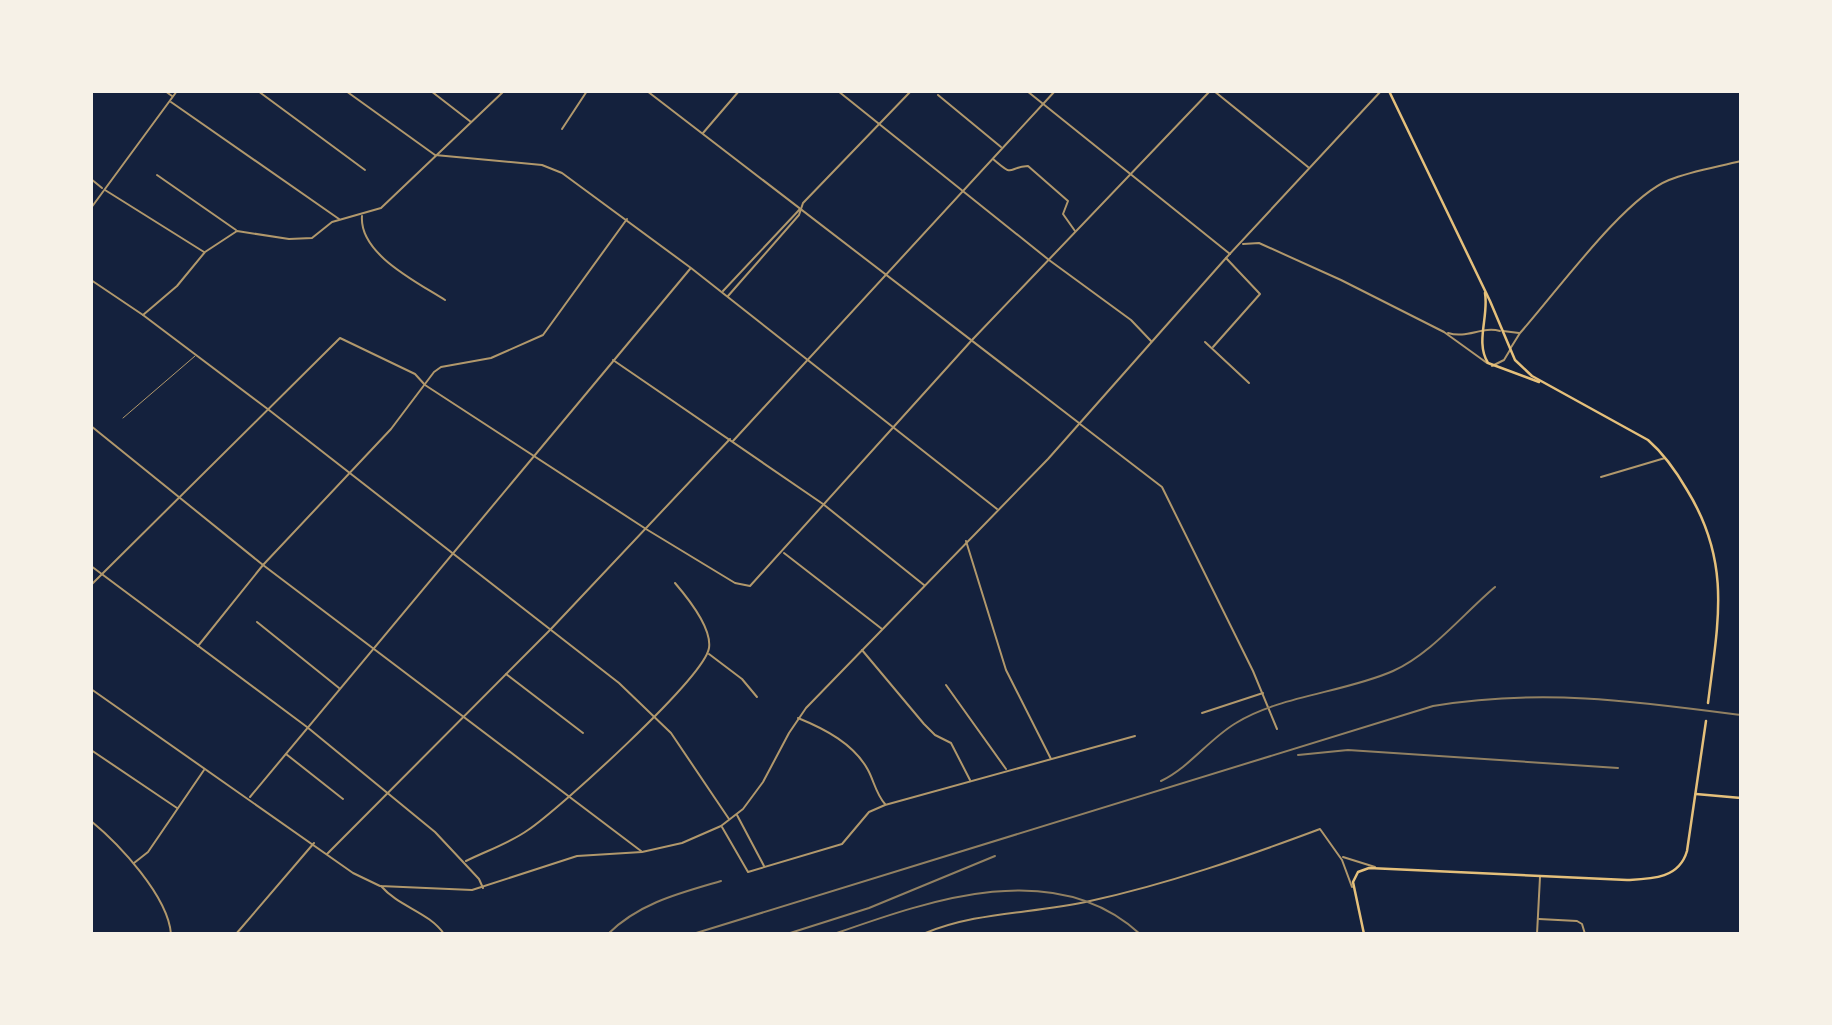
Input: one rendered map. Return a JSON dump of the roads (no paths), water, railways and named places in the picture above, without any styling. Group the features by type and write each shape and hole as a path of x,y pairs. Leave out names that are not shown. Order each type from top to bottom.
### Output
{"main road":[{"path":"1389,91 1483,287 1510,350 1520,366 1545,383 1634,430 1666,458 1696,505 1712,538 1716,557 1718,610 1708,703"},
{"path":"1483,287 1487,307 1481,346 1488,363 1545,383"},
{"path":"1364,934 1352,887 1358,872 1375,867 1644,880 1663,877 1677,869 1687,851 1706,722"},
{"path":"1696,794 1741,797"}],"street":[{"path":"165,91 173,97"},
{"path":"91,208 177,91"},
{"path":"258,91 365,170"},
{"path":"346,91 435,155 541,165 562,173 691,268 998,509"},
{"path":"431,91 472,123"},
{"path":"157,175 237,231 289,240 312,238 340,220 390,203 435,155 504,91"},
{"path":"562,130 587,91"},
{"path":"647,91 886,272 1161,487 1263,693 1277,729"},
{"path":"703,134 739,91"},
{"path":"838,91 1049,260 1131,320 1151,341"},
{"path":"727,297 799,215 803,203 912,91"},
{"path":"1027,91 1230,254"},
{"path":"327,854 550,630 732,440 1055,91"},
{"path":"91,585 340,338 415,374 425,385 646,529 735,583 747,586 784,552 893,425 972,340 1212,91 1310,168"},
{"path":"380,886 457,890 483,888 577,856 642,852 682,843 721,826 737,815 758,790 799,718 1079,424 1226,258 1381,91"},
{"path":"938,95 1002,148"},
{"path":"170,101 340,220"},
{"path":"992,159 1007,172 1014,173 1021,166 1028,166 1068,201 1063,214 1076,231"},
{"path":"1492,366 1504,360 1520,333 1628,209 1651,190 1668,180 1741,161"},
{"path":"91,179 193,248 205,252"},
{"path":"722,293 795,211 801,208"},
{"path":"362,214 365,238 409,279 445,300"},
{"path":"198,646 263,565 350,474 441,366 491,358 543,335 627,219"},
{"path":"143,315 177,286 205,252 237,231"},
{"path":"1240,244 1259,243 1444,332 1488,363"},
{"path":"1213,347 1260,294 1226,258"},
{"path":"248,798 691,268"},
{"path":"91,280 143,315 269,410 654,714 692,759 730,820"},
{"path":"1444,332 1462,337 1483,331 1520,333"},
{"path":"1205,342 1248,383"},
{"path":"613,360 823,504 924,585"},
{"path":"91,426 263,565 374,647 567,799 642,852"},
{"path":"1601,477 1666,458"},
{"path":"966,541 1006,670 1052,760"},
{"path":"784,552 882,629"},
{"path":"91,566 307,727 435,832 465,862 483,888"},
{"path":"465,862 527,831 567,799 683,686 708,654 709,640 698,614 675,583"},
{"path":"257,622 339,688"},
{"path":"862,650 934,735 951,743 970,781"},
{"path":"708,654 742,680 757,697"},
{"path":"505,674 583,733"},
{"path":"946,685 1007,770"},
{"path":"91,689 314,843 353,873 380,886 389,896 432,922 444,934"},
{"path":"1202,713 1263,693"},
{"path":"799,718 829,733 854,752 885,805"},
{"path":"721,826 748,872 842,844 869,812 885,805 1135,736"},
{"path":"91,750 142,787 179,808"},
{"path":"285,753 343,799"},
{"path":"134,863 148,852 204,769"},
{"path":"737,815 765,867"},
{"path":"91,821 121,847 134,863 166,917 171,934"},
{"path":"923,934 965,919 1079,904 1115,895 1189,875 1320,830 1339,855 1352,887"},
{"path":"236,934 304,858 314,843"},
{"path":"1339,855 1375,867"},
{"path":"1537,934 1540,876"},
{"path":"1538,919 1577,921 1582,924 1585,934"}],"lane":[{"path":"123,418 197,356"}],"railway":[{"path":"1161,781 1181,768 1226,730 1253,714 1292,700 1375,678 1407,664 1434,644 1495,587"},
{"path":"693,934 1433,706 1511,698 1587,698 1741,715"},
{"path":"1298,755 1348,750 1618,768"},
{"path":"787,934 869,908 995,856"},
{"path":"608,934 620,923 647,907 721,881"},
{"path":"834,934 950,899 990,892 1031,891 1070,896 1106,910 1140,934"}]}
